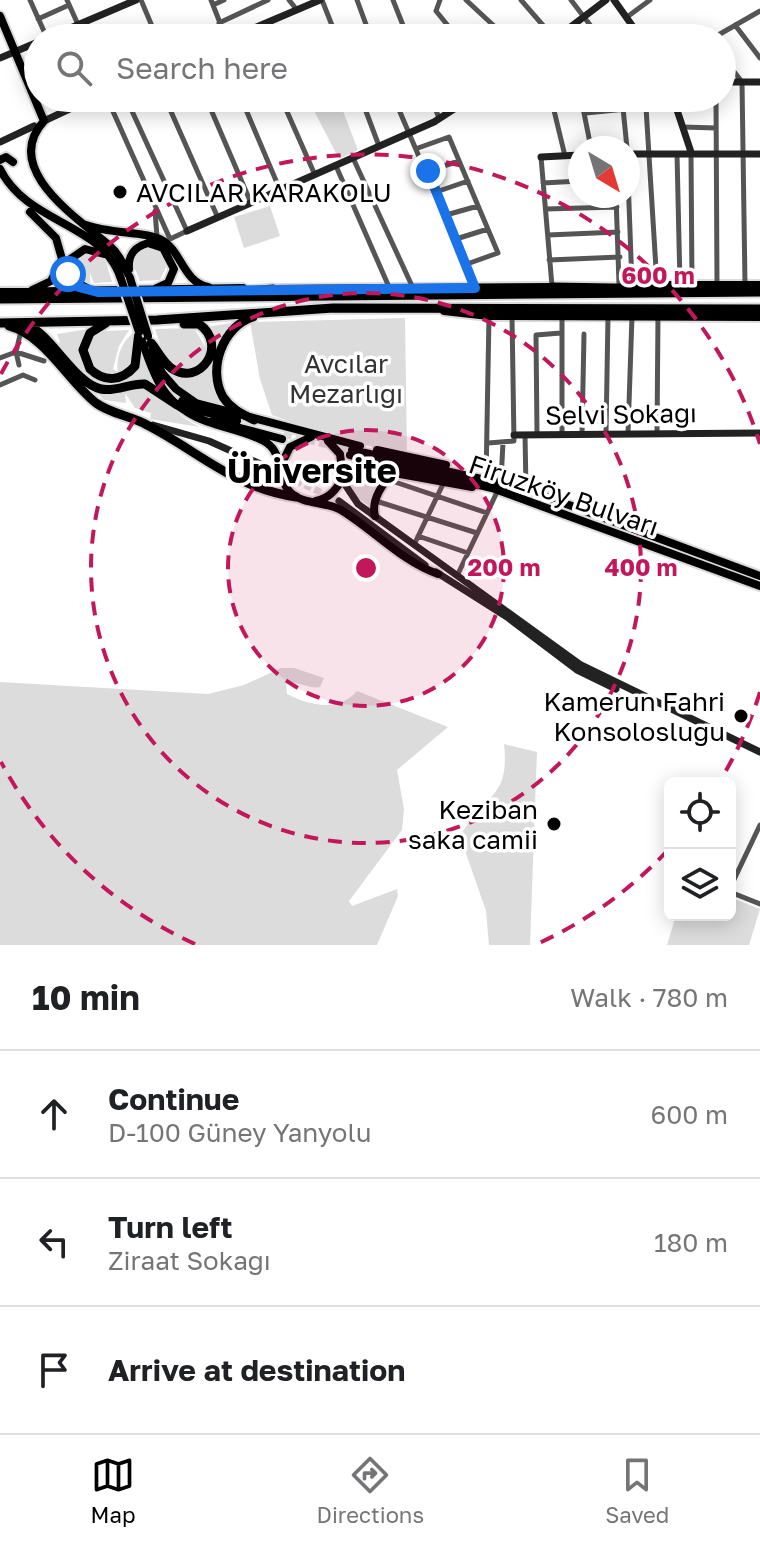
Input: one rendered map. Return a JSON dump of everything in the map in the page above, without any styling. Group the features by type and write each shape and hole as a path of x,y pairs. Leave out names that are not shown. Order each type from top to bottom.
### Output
{"highway":[{"path":"552,287 658,288 705,293"},
{"path":"168,300 273,289"},
{"path":"0,299 168,300 321,295 760,292"},
{"path":"0,324 157,320 277,311 760,309"},
{"path":"254,420 236,411 222,395 218,378 221,350 234,325 277,311"},
{"path":"111,320 90,333 83,350 87,365 100,377 118,378 135,366 146,337"},
{"path":"146,337 168,365 182,372 202,367 212,354 212,339 203,327 157,320"},
{"path":"21,322 38,331 95,387 112,389 145,384 177,405"},
{"path":"0,324 29,335 95,402 143,423 214,468 256,486 296,497"}],"main road":[{"path":"80,24 139,0"},
{"path":"270,24 320,0"},
{"path":"574,24 606,0"},
{"path":"614,0 632,24"},
{"path":"0,16 24,73"},
{"path":"0,58 24,48"},
{"path":"736,82 760,82"},
{"path":"40,112 44,121"},
{"path":"0,142 63,112"},
{"path":"187,231 407,134 447,112"},
{"path":"678,112 691,152"},
{"path":"17,170 15,148 34,126"},
{"path":"640,153 760,154"},
{"path":"541,157 568,156"},
{"path":"0,160 6,157 35,198 110,245 126,278 159,383 177,405 210,426 266,443 273,449 284,484 296,497 339,509 418,566 438,574"},
{"path":"0,169 15,197 52,232 62,253 61,265 51,281 21,293"},
{"path":"5,180 28,205 94,242 115,262 126,278"},
{"path":"63,216 111,233 158,238 172,249 197,284 215,289"},
{"path":"126,278 132,251 148,243 163,248 173,264 173,276 164,285 143,291"},
{"path":"98,292 74,283 68,274 69,260 81,250 89,249 115,262"},
{"path":"0,292 760,285"},
{"path":"435,309 489,316 760,317"},
{"path":"146,337 172,392 193,408 283,436 187,412"},
{"path":"162,373 186,397 254,420 440,464 486,479"},
{"path":"143,423 209,441 267,467"},
{"name":"Selvi Sokağı","path":"514,435 760,433"},
{"path":"280,468 286,451 294,443 320,438 340,454 349,495 592,679 760,752"},
{"name":"Firuzköy Bulvarı","path":"760,576 526,489 497,487 486,479 351,453 497,487 760,586"},
{"path":"311,501 329,497 356,466 394,477 497,487"},
{"path":"375,516 375,501 387,480 394,477"},
{"path":"339,501 438,574 553,648"},
{"path":"658,549 688,555 692,551"}],"street":[{"path":"30,0 40,24"},
{"path":"139,0 150,24"},
{"path":"224,0 212,2 219,23 268,0"},
{"path":"289,0 297,10"},
{"path":"320,0 331,24"},
{"path":"357,0 366,24"},
{"path":"393,0 402,24"},
{"path":"466,0 492,24"},
{"path":"521,0 542,24"},
{"path":"571,0 590,24"},
{"path":"627,17 650,0"},
{"path":"438,1 436,11 447,24"},
{"path":"38,19 68,3 78,24"},
{"path":"736,24 760,11"},
{"path":"736,26 760,58"},
{"path":"736,74 742,82 745,285"},
{"path":"113,112 170,239 187,231 132,112"},
{"path":"171,112 218,218"},
{"path":"212,112 251,203"},
{"path":"247,112 280,190"},
{"path":"287,112 315,175"},
{"path":"366,112 379,146"},
{"path":"399,112 407,134 418,148 428,171 475,288"},
{"path":"436,112 439,119"},
{"path":"554,112 565,156"},
{"path":"589,136 586,113 593,112"},
{"path":"623,112 626,136"},
{"path":"646,112 657,285"},
{"path":"716,112 717,285"},
{"path":"683,127 716,128"},
{"path":"418,148 449,137 468,181 498,253 467,264"},
{"path":"691,152 692,285"},
{"path":"677,153 680,285"},
{"path":"541,157 552,287"},
{"path":"353,158 413,288"},
{"path":"428,171 459,161"},
{"path":"336,166 389,287"},
{"path":"436,192 468,181"},
{"path":"543,183 568,182"},
{"path":"446,215 478,206"},
{"path":"545,209 581,208"},
{"path":"617,208 619,284"},
{"path":"629,208 632,285"},
{"path":"155,210 158,238"},
{"path":"456,239 488,229"},
{"path":"548,235 618,232"},
{"path":"549,260 620,257"},
{"path":"606,433 608,315"},
{"path":"628,433 633,315"},
{"path":"657,433 658,315"},
{"path":"486,479 489,316"},
{"path":"512,316 514,435"},
{"path":"562,316 562,434"},
{"path":"537,434 536,335 561,333"},
{"path":"582,434 584,334"},
{"path":"20,335 16,352 19,366 23,375 35,380"},
{"path":"0,358 16,352 44,361"},
{"path":"0,385 23,375"},
{"path":"525,434 526,489"},
{"name":"Selvi Sokağı","path":"488,443 514,441 514,435"},
{"path":"456,577 497,487 503,442"},
{"path":"394,477 487,513"},
{"path":"414,545 444,482"},
{"path":"375,501 477,533"},
{"path":"418,536 468,553"},
{"path":"736,877 760,825"},
{"path":"736,893 760,904"}],"green space":[{"path":"315,112 343,112 358,150 339,159"},
{"path":"270,206 280,236 244,248 234,217"},
{"path":"146,246 162,252 171,266 166,267 160,280 140,281 132,261 136,253"},
{"path":"83,252 105,259 112,282 94,283 90,273 90,284 74,279 73,259"},
{"name":"Avcılar Mezarlığı","path":"405,318 407,454 332,438 272,415 260,379 250,322"},
{"path":"231,323 218,355 220,377 230,411 188,396 165,367 191,371 210,364 216,347 207,327"},
{"path":"194,326 208,337 208,358 193,369 178,368 163,353 155,329 194,328 207,350 204,337"},
{"path":"89,329 80,351 105,381 139,365 142,355 155,384 148,381 104,384 88,378 57,346 60,342 57,334"},
{"path":"129,330 119,346 113,369 118,372 120,351 133,333 132,364 119,375 102,374 90,365 89,339 104,331"},
{"path":"140,385 200,427 150,419 151,413 135,408 125,393 126,403 104,400 94,390"},
{"path":"358,469 385,475 369,506 349,486 349,476"},
{"path":"281,668 294,668 324,678 320,687 286,684 287,694 305,702 333,704 350,698 357,691 448,727 397,770 404,809 402,830 349,901 352,906 397,889 398,896 377,945 0,945 0,682 208,694 244,685"},
{"path":"504,744 537,752 530,945 489,945 486,911 460,836 499,786 505,762"},
{"path":"736,899 760,909 749,945 667,945 674,921 736,921"}],"tunnel":[{"path":"284,434 352,450"},
{"path":"267,467 339,501"}],"place":[{"name":"AVCILAR KARAKOLU","path":"120,192"},
{"name":"Kamerun Fahri Konsolosluğu","path":"741,716"},
{"name":"Keziban saka camii","path":"554,824"}],"district":[{"name":"Üniversite","path":"312,470"}],"route":[{"path":"68,274 79,287 98,292 234,288 475,288 428,171"}]}
